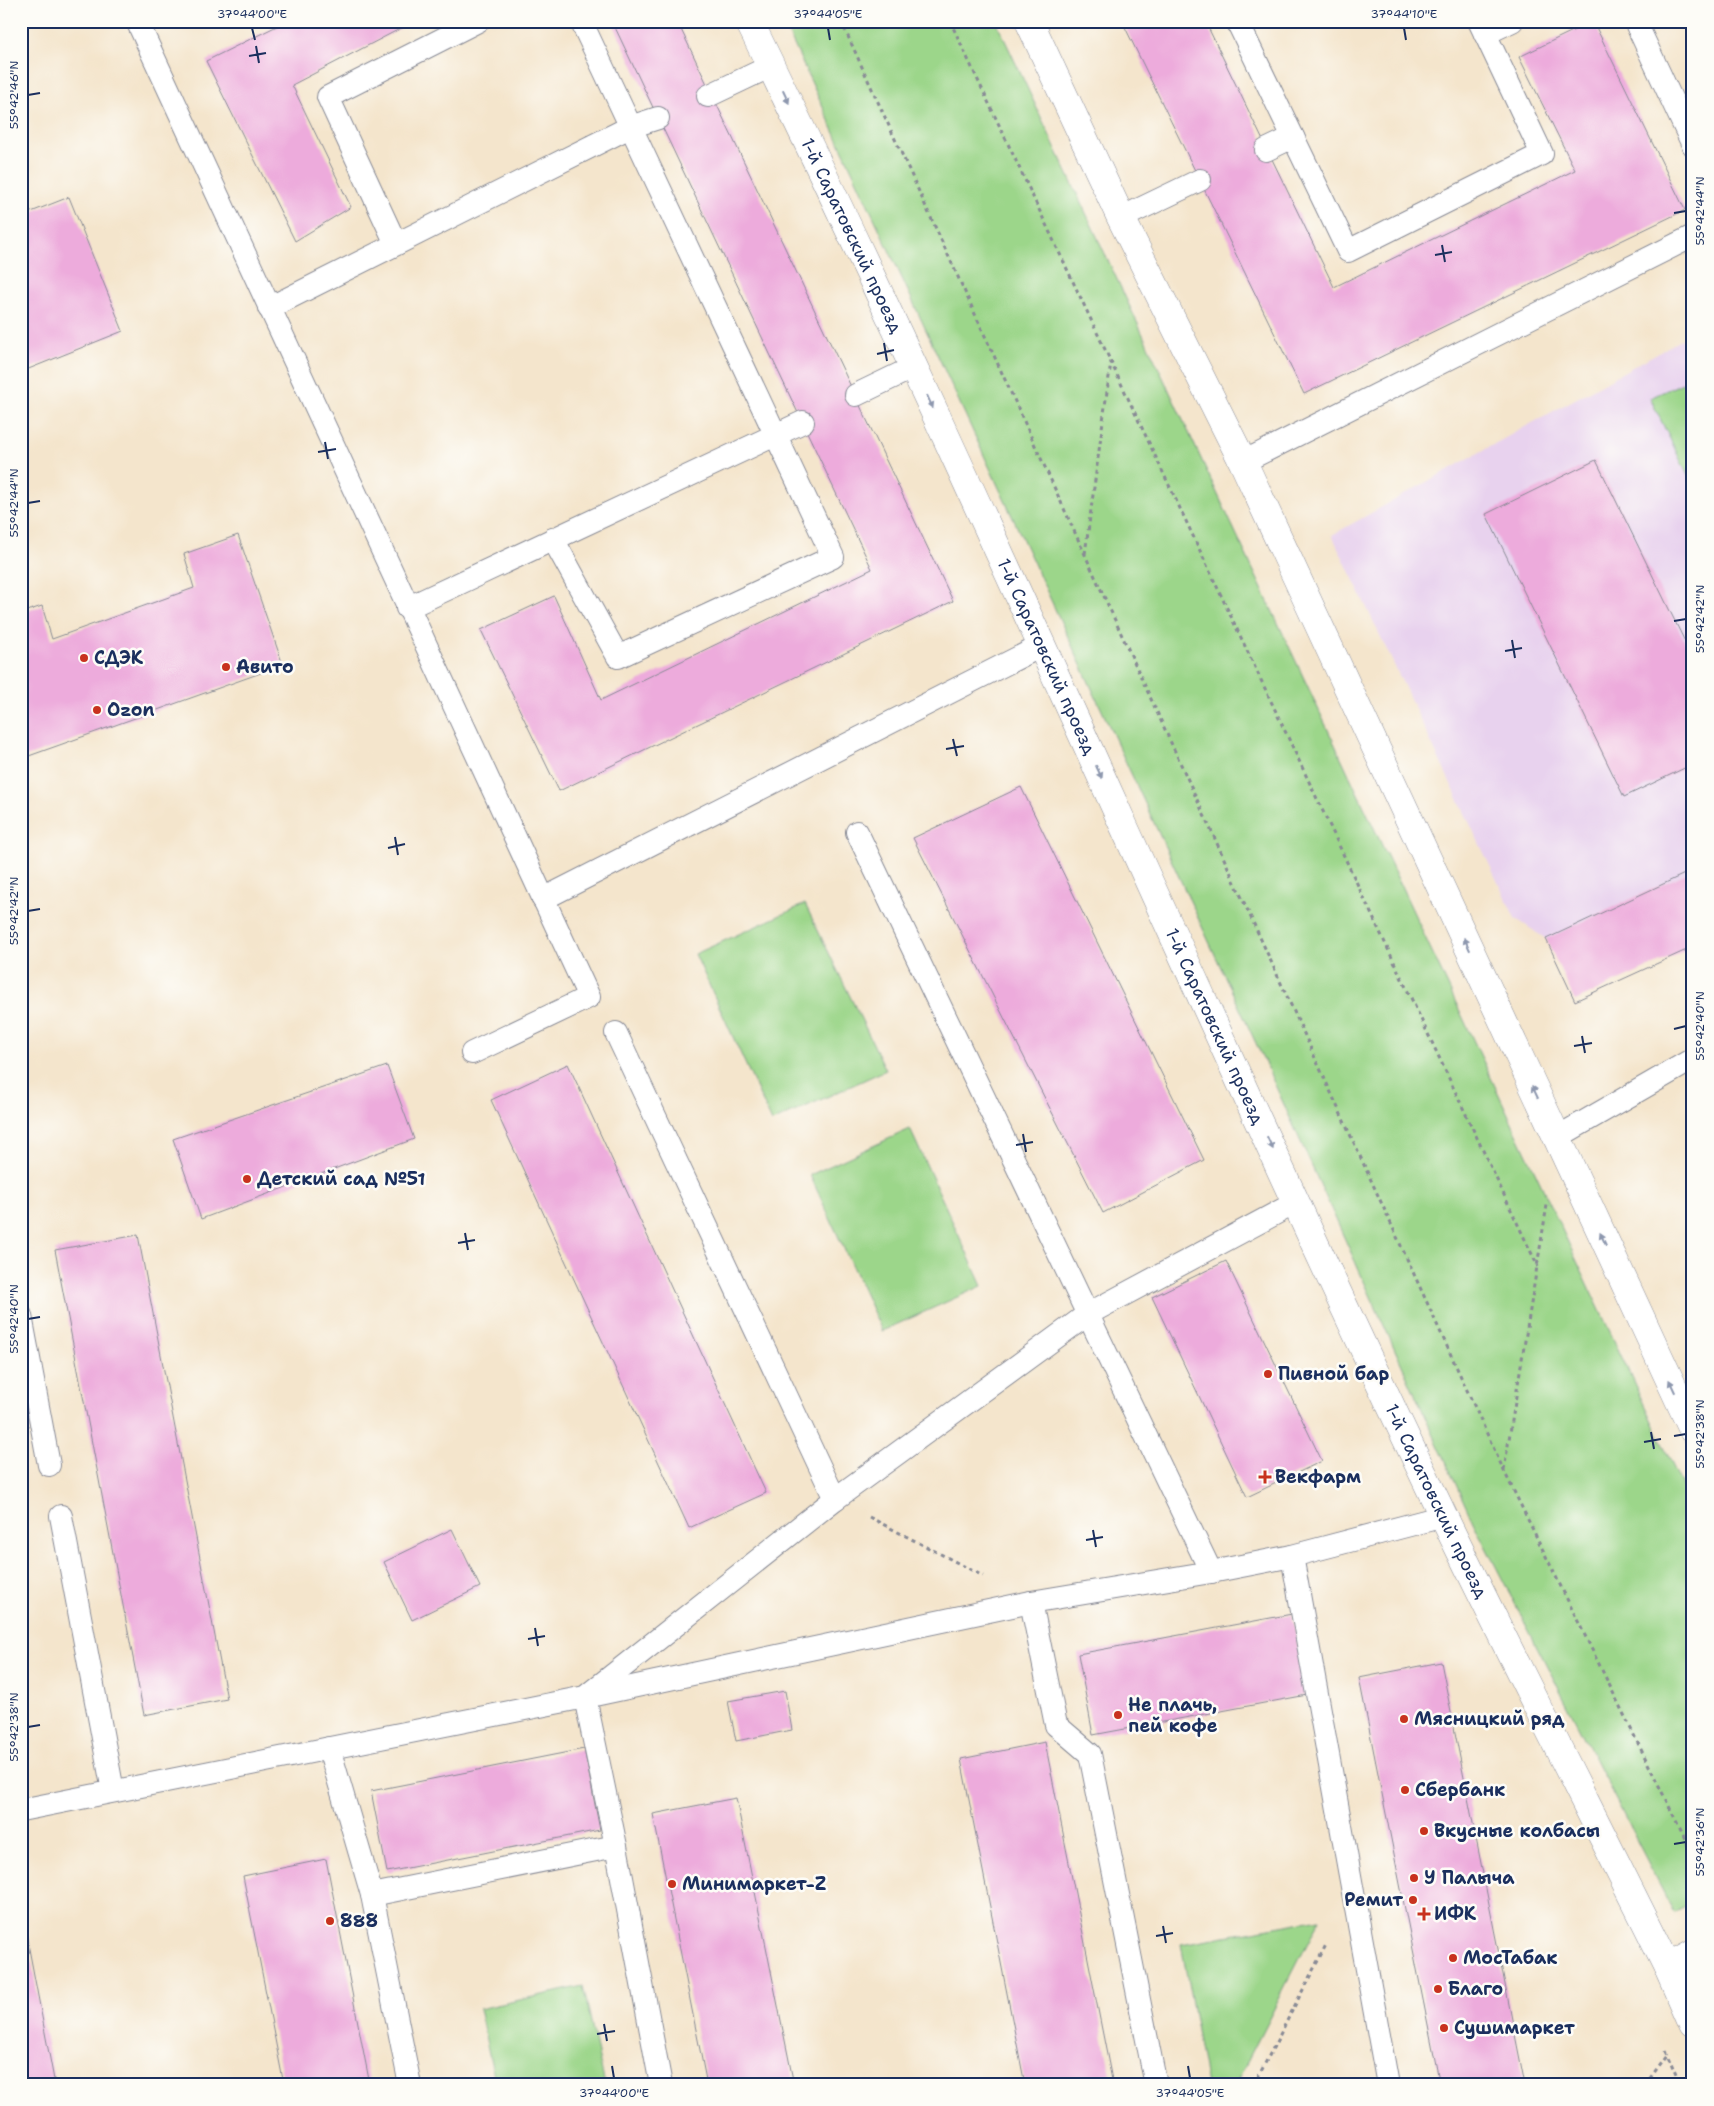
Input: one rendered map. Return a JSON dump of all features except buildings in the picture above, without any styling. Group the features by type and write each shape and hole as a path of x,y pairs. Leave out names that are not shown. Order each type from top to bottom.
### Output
{"street":[{"name":"1-й Саратовский проезд","path":"750,21 914,367 1297,1202 1444,1516 1668,1967 1693,2024"},
{"path":"1029,21 1121,218 1243,462 1693,1430"},
{"path":"1668,1967 1693,1953"}],"lane":[{"path":"137,21 407,608 589,997 472,1054"},
{"path":"396,244 328,97 478,21"},
{"path":"553,539 618,657 833,557 581,21"},
{"path":"1237,21 1348,251 1542,154 1482,28 1512,21"},
{"path":"1635,21 1693,145"},
{"path":"708,96 771,66"},
{"path":"269,308 630,127 658,118"},
{"path":"1266,150 1293,137"},
{"path":"1121,218 1200,180"},
{"path":"1243,462 1693,236"},
{"path":"856,395 914,367"},
{"path":"407,608 803,422"},
{"path":"543,899 1041,646"},
{"path":"858,832 1211,1572"},
{"path":"616,1033 835,1499"},
{"path":"1556,1138 1693,1059"},
{"path":"585,1697 835,1499 1088,1314 1297,1202"},
{"path":"21,1316 49,1465"},
{"path":"61,1516 113,1792"},
{"path":"21,1810 585,1697 1031,1602 1211,1572 1292,1556 1444,1516"},
{"path":"1292,1556 1388,2085"},
{"path":"1031,1602 1056,1725 1090,1754 1156,2085"},
{"path":"585,1697 616,1846 661,2085"},
{"path":"329,1748 372,1895 410,2085"},
{"path":"372,1895 616,1846"}],"path":[{"path":"841,21 1504,1471 1693,1855"},
{"path":"950,21 1538,1267"},
{"path":"1085,555 1111,362"},
{"path":"1504,1471 1547,1203"},
{"path":"835,1499 1031,1602"},
{"path":"1254,2085 1353,1891"},
{"path":"1645,2085 1667,2055"}],"shaded area":[{"path":"1693,333 1693,870 1546,939 1515,918 1332,535"}],"green space":[{"path":"783,21 996,21 1693,1509 1693,1903 1674,1913 1473,1522 1266,1065"},
{"path":"1693,378 1693,486 1650,398"},
{"path":"805,904 886,1070 772,1122 695,954"},
{"path":"910,1129 982,1286 882,1331 810,1175"},
{"path":"1320,1919 1235,2085 1207,2085 1181,1944"},
{"path":"583,1986 605,2085 496,2085 479,2009"}],"place":[{"name":"СДЭК","path":"84,658"},
{"name":"Авито","path":"226,667"},
{"name":"Ozon","path":"97,710"},
{"name":"Детский сад №51","path":"247,1179"},
{"name":"Пивной бар","path":"1268,1374"},
{"name":"Векфарм","path":"1265,1477"},
{"name":"Не плачь, пей кофе","path":"1118,1715"},
{"name":"Мясницкий ряд","path":"1404,1719"},
{"name":"Сбербанк","path":"1405,1790"},
{"name":"Вкусные колбасы","path":"1424,1831"},
{"name":"У Палыча","path":"1414,1878"},
{"name":"Минимаркет-Z","path":"672,1884"},
{"name":"Ремит","path":"1413,1900"},
{"name":"ИФК","path":"1424,1914"},
{"name":"888","path":"330,1921"},
{"name":"МосТабак","path":"1453,1958"},
{"name":"Благо","path":"1438,1989"},
{"name":"Сушимаркет","path":"1444,2028"}]}
